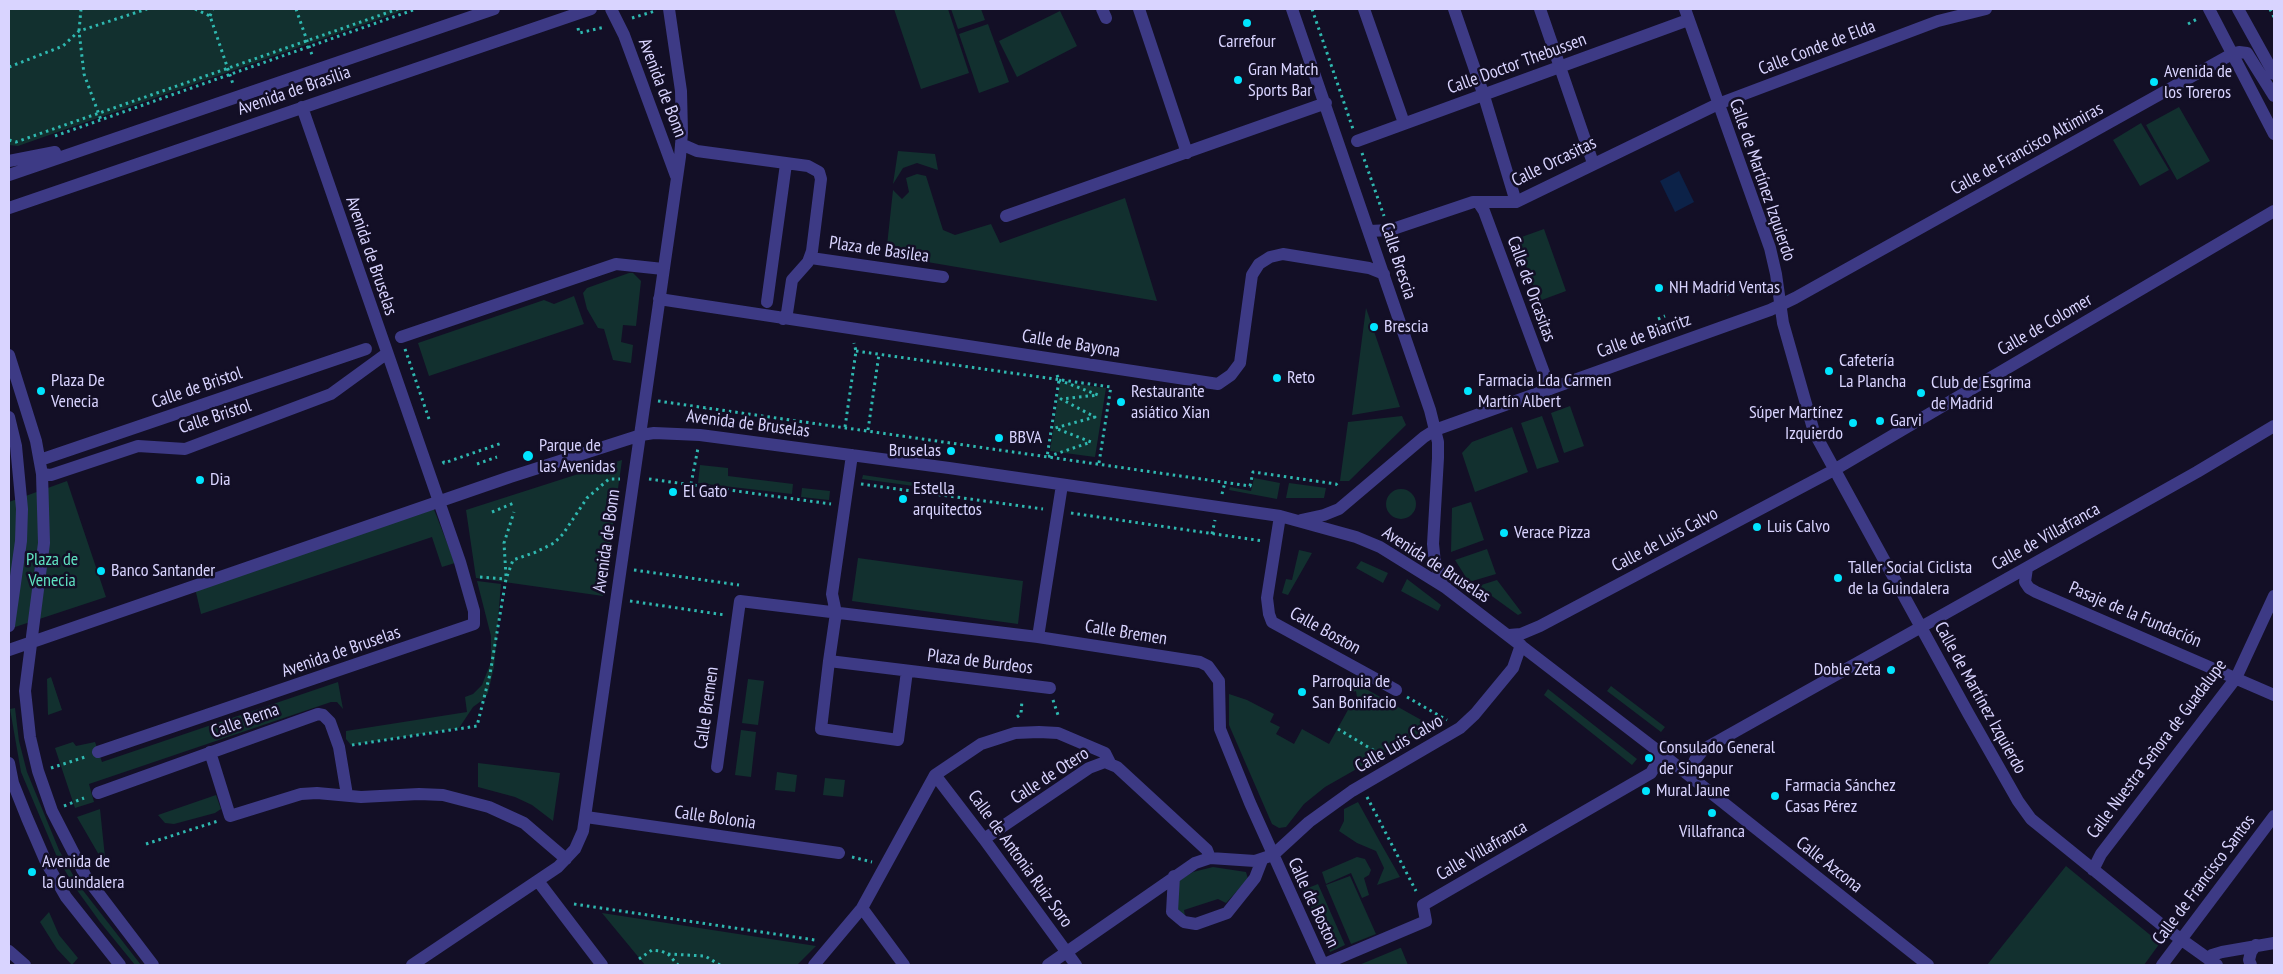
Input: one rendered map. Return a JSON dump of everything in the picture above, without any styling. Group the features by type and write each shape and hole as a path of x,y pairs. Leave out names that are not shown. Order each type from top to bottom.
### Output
{"street":[{"name":"Avenida de Brasilia","path":"9,175 494,9"},
{"name":"Avenida de Brasilia","path":"9,208 302,106 591,9"},
{"name":"Avenida de Bonn","path":"611,9 624,36 673,166 676,181"},
{"name":"Avenida de Bonn","path":"412,965 538,881 566,859 580,840 586,817 681,144 680,85 669,9"},
{"path":"1139,9 1187,153"},
{"name":"Calle Brescia","path":"1292,9 1326,102 1430,410 1435,430 1438,458 1433,544 1435,563 1446,588"},
{"path":"1364,9 1404,123"},
{"path":"1454,9 1484,96 1516,202"},
{"path":"1540,9 1593,163"},
{"path":"1934,9 1938,21"},
{"name":"Calle Conde de Elda","path":"1718,104 1938,21 1986,9"},
{"path":"2209,9 2274,134"},
{"path":"2238,9 2274,74"},
{"name":"Calle Doctor Thebussen","path":"1357,141 1560,67 1686,15"},
{"name":"Calle de Martínez Izquierdo","path":"1686,15 1770,248 1780,305 1807,413 1814,432 1920,626 2018,801 2031,819 2093,870 2212,962"},
{"path":"2232,54 2239,52 2247,53 2274,96"},
{"name":"Calle de Francisco Altimiras","path":"1780,305 2232,54"},
{"path":"1006,216 1326,102"},
{"name":"Calle Orcasitas","path":"1370,230 1390,230 1473,202 1516,202 1718,104"},
{"name":"Avenida de Bruselas","path":"98,752 472,626 474,616 465,577 386,354 302,106"},
{"name":"Plaza de Basilea","path":"681,144 697,151 814,168 819,172 820,179 811,258 792,280 787,313 783,319"},
{"name":"Avenida de Brasilia","path":"9,161 61,150 77,152"},
{"path":"767,302 786,164"},
{"name":"Calle de Orcasitas","path":"1478,202 1484,211 1550,389"},
{"name":"Calle de Colomer","path":"1834,470 2274,211"},
{"name":"Calle de Bayona","path":"659,298 783,319 1218,384 1231,375 1240,363 1252,275 1259,264 1270,256 1283,254 1369,268 1384,274"},
{"name":"Plaza de Basilea","path":"811,258 943,277"},
{"path":"400,337 616,264 663,269"},
{"name":"Calle de Biarritz","path":"1435,430 1780,305"},
{"name":"Calle de Bristol","path":"40,460 366,349"},
{"name":"Calle Bristol","path":"42,474 50,475 138,446 185,449 331,394 386,354"},
{"path":"9,355 40,460 42,474 44,543 25,691 30,737 38,771 52,811 86,877 153,965"},
{"path":"9,417 16,446 22,509 21,541 9,626"},
{"name":"Calle de Villafranca","path":"1688,775 1695,760 1704,749 1920,626 2027,568 2274,426"},
{"path":"1299,520 1324,515 1338,509 1424,437 1435,430"},
{"name":"Avenida de Bruselas","path":"9,650 572,456 641,435 668,432 852,455 1280,516 1356,537 1380,547 1446,588 1662,754"},
{"path":"829,661 836,613 832,594 852,455"},
{"name":"Calle de Luis Calvo","path":"1510,636 1521,634 1540,626 1834,470"},
{"path":"1038,637 1062,485"},
{"name":"Calle Boston","path":"1280,516 1267,598 1272,622 1396,690"},
{"name":"Pasaje de la Fundación","path":"2027,568 2025,582 2029,588 2036,592 2274,695"},
{"name":"Calle Nuestra Señora de Guadalupe","path":"2093,870 2100,854 2236,678 2274,596"},
{"name":"Calle Bremen","path":"717,767 740,601 1038,637 1200,662 1208,666 1220,681 1220,729 1267,858"},
{"name":"Calle Luis Calvo","path":"1267,858 1309,822 1361,786 1460,728 1476,714 1514,668 1521,645"},
{"name":"Plaza de Burdeos","path":"907,671 898,740 821,729 829,661 1050,688"},
{"name":"Calle Berna","path":"98,792 318,714 324,715 330,722 339,747 347,795"},
{"name":"Calle de Otero","path":"935,775 981,744 1015,733 1039,732 1058,734 1105,753 1110,763 1208,850 1210,858"},
{"path":"210,752 230,816 301,794 317,793 361,798 419,794 443,795 489,807 524,823 566,859"},
{"name":"Calle Azcona","path":"1662,754 1928,965"},
{"name":"Calle Villafranca","path":"1423,905 1651,773 1662,754"},
{"path":"9,763 13,783 23,810 46,862 66,898 120,965"},
{"name":"Calle de Otero","path":"984,839 1089,768 1098,764 1110,763"},
{"path":"814,965 862,908 935,775"},
{"name":"Calle de Antonia Ruiz Soro","path":"935,775 1076,965"},
{"name":"Calle de Francisco Santos","path":"2162,965 2274,816"},
{"name":"Calle Bolonia","path":"586,817 839,853"},
{"path":"1048,965 1195,863 1210,858 1267,858"},
{"path":"1174,876 1172,912 1184,922 1196,924 1227,913 1255,878 1267,858"},
{"name":"Calle de Boston","path":"1267,858 1322,965"},
{"path":"538,881 602,965"},
{"path":"1322,965 1426,921 1423,905"},
{"path":"862,908 904,965"},
{"path":"2212,962 2212,955 2274,943"},
{"path":"2251,965 2249,960 2251,952 2256,945"},
{"path":"9,951 25,965"}],"path":[{"path":"81,9 79,31 84,74 101,120"},
{"path":"9,67 63,46 79,31 147,9"},
{"path":"195,9 210,16"},
{"path":"213,9 210,16 238,97"},
{"path":"296,9 317,69"},
{"path":"9,140 16,142 398,9"},
{"path":"46,139 416,9"},
{"path":"1312,9 1390,230"},
{"path":"2270,9 2274,17"},
{"path":"1727,294 1746,287"},
{"path":"1658,319 1665,316"},
{"path":"400,337 429,421"},
{"path":"845,427 856,352 1111,387 1099,464"},
{"path":"868,430 879,354"},
{"path":"1047,457 1091,442 1055,428 1095,417 1061,399 1098,395 1060,380"},
{"path":"1047,457 1057,393"},
{"path":"645,399 1250,486 1253,472 1336,484 1352,499"},
{"path":"442,459 444,464 502,443"},
{"path":"477,464 497,457"},
{"path":"339,747 477,726 490,674 506,579 513,560 536,552 554,542 563,534 587,498 609,479 662,480 834,505 835,497"},
{"path":"849,482 1277,543"},
{"path":"492,512 514,503"},
{"path":"506,579 504,543 514,512"},
{"path":"621,568 742,585 740,601"},
{"path":"474,576 506,579"},
{"path":"616,599 716,614"},
{"path":"1396,690 1428,709"},
{"path":"1338,730 1398,765"},
{"path":"38,771 98,752"},
{"path":"1361,786 1423,905"},
{"path":"52,811 98,792"},
{"path":"146,844 230,816"},
{"path":"839,853 885,865"},
{"path":"553,901 832,943"},
{"path":"639,959 652,950 668,954 704,956 720,965"},
{"path":"668,954 678,965"}],"green space":[{"path":"9,9 408,9 18,146 9,145"},
{"path":"894,9 948,9 969,73 921,89"},
{"path":"951,9 981,9 985,20 958,29"},
{"path":"1060,11 1077,46 1017,77 999,41"},
{"path":"988,24 1009,82 979,93 959,34"},
{"path":"2179,107 2210,161 2177,180 2146,125"},
{"path":"2141,123 2169,170 2140,186 2113,140"},
{"path":"898,151 935,154 938,170 917,163 903,168 893,184"},
{"path":"917,174 926,176 943,230 955,235 991,224 1000,243 1125,198 1157,301 886,255 893,190 902,199 909,192 906,178"},
{"path":"1544,229 1566,291 1539,301 1516,239"},
{"path":"633,273 641,281 636,326 623,325 621,342 633,345 631,363 613,360 604,329 598,328 587,309 583,293 587,288"},
{"path":"574,296 584,324 429,376 418,343 544,300 554,304"},
{"path":"1366,308 1400,407 1352,415"},
{"path":"1060,382 1106,388 1095,457 1050,451"},
{"path":"1570,406 1584,446 1564,453 1551,413"},
{"path":"1402,416 1406,425 1349,481 1340,481 1348,422"},
{"path":"1542,416 1559,462 1537,469 1521,423"},
{"path":"1512,427 1528,472 1475,492 1462,453 1472,442"},
{"path":"622,460 603,596 476,578 466,510"},
{"path":"700,465 728,468 728,476 793,484 792,494 698,483"},
{"path":"863,475 943,487 943,490 862,479"},
{"path":"1254,478 1280,483 1277,499 1229,490 1230,487 1251,491"},
{"name":"Plaza de Venecia","path":"67,481 106,597 9,629 9,502"},
{"path":"1289,483 1326,488 1324,498 1286,498"},
{"path":"802,488 830,491 829,500 801,497"},
{"path":"1401,489 1412,493 1416,504 1412,515 1401,519 1390,515 1386,504 1390,493"},
{"path":"1471,502 1484,540 1451,552 1452,508"},
{"path":"433,507 455,563 442,567 432,537 201,614 195,588"},
{"path":"1487,549 1496,574 1469,582 1455,560"},
{"path":"1299,550 1312,553 1288,595 1282,593 1286,579 1292,580"},
{"path":"858,558 1023,581 1018,624 852,601"},
{"path":"1361,561 1388,573 1383,583 1356,568"},
{"path":"1407,579 1441,605 1438,611 1401,591"},
{"path":"1497,580 1522,613 1518,615 1478,586"},
{"path":"477,581 501,584 494,667 488,693 484,699 473,707 459,728 351,745 346,739 346,731 467,712 465,697 473,694 482,685 491,662 491,636"},
{"path":"51,677 62,710 48,715 47,679"},
{"path":"748,679 764,681 758,725 742,723"},
{"path":"338,682 343,709 337,702 331,702 89,784 94,802 75,808 55,748 73,742 76,746 95,742 102,762"},
{"path":"1350,684 1357,684 1432,726 1325,787 1304,804 1286,827 1279,828 1272,824 1229,725 1229,694 1247,700 1274,714 1270,722 1280,727 1276,734 1294,744 1302,729 1329,744 1349,708 1347,700 1357,697 1356,691 1353,692"},
{"path":"1611,686 1665,727 1661,732 1607,691"},
{"path":"1548,689 1637,759 1632,765 1544,695"},
{"path":"15,708 19,741 27,772 59,850 78,884 141,965 135,965 100,922 74,886 57,857 21,772 10,709"},
{"path":"741,730 756,732 751,777 735,775"},
{"path":"478,763 560,773 553,821 532,805 515,797 478,787"},
{"path":"777,772 797,775 795,792 775,790"},
{"path":"825,778 845,780 843,797 823,795"},
{"path":"216,795 221,809 215,813 174,824 165,823 158,815"},
{"path":"1358,802 1400,877 1377,885 1384,868 1376,851 1357,843 1339,831 1344,821 1344,809"},
{"path":"100,809 106,867 77,817"},
{"path":"1357,857 1365,859 1371,870 1369,875 1364,878 1369,895 1362,898 1351,873 1326,884 1322,872"},
{"path":"2066,866 2160,943 2144,965 1987,965"},
{"path":"1213,867 1246,872 1248,879 1226,903 1218,899 1184,910 1185,916 1178,911 1178,881 1193,872"},
{"path":"1350,876 1376,934 1351,944 1326,885"},
{"path":"1318,884 1345,945 1330,952 1303,890"},
{"path":"49,912 59,935 78,958 72,965 57,949 40,922"},
{"path":"602,913 816,946 797,965 645,965"},
{"path":"1400,948 1408,965 1359,965"}],"water":[{"path":"1679,171 1694,202 1675,212 1660,181"}],"place":[{"name":"Carrefour","path":"1247,23"},
{"name":"Gran Match Sports Bar","path":"1238,80"},
{"name":"Avenida de los Toreros","path":"2154,82"},
{"name":"NH Madrid Ventas","path":"1659,288"},
{"name":"Brescia","path":"1374,327"},
{"name":"Cafetería La Plancha","path":"1829,371"},
{"name":"Reto","path":"1277,378"},
{"name":"Plaza De Venecia","path":"41,391"},
{"name":"Farmacia Lda Carmen Martín Albert","path":"1468,391"},
{"name":"Club de Esgrima de Madrid","path":"1921,393"},
{"name":"Restaurante asiático Xian","path":"1121,402"},
{"name":"Garvi","path":"1880,421"},
{"name":"Súper Martínez Izquierdo","path":"1853,423"},
{"name":"BBVA","path":"999,438"},
{"name":"Bruselas","path":"951,451"},
{"name":"Parque de las Avenidas","path":"528,456"},
{"name":"Dia","path":"200,480"},
{"name":"El Gato","path":"673,492"},
{"name":"Estella arquitectos","path":"903,499"},
{"name":"Luis Calvo","path":"1757,527"},
{"name":"Verace Pizza","path":"1504,533"},
{"name":"Banco Santander","path":"101,571"},
{"name":"Taller Social Ciclista de la Guindalera","path":"1838,578"},
{"name":"Doble Zeta","path":"1891,670"},
{"name":"Parroquia de San Bonifacio","path":"1302,692"},
{"name":"Consulado General de Singapur","path":"1649,758"},
{"name":"Mural Jaune","path":"1646,791"},
{"name":"Farmacia Sánchez Casas Pérez","path":"1775,796"},
{"name":"Villafranca","path":"1712,813"},
{"name":"Avenida de la Guindalera","path":"32,872"}]}
